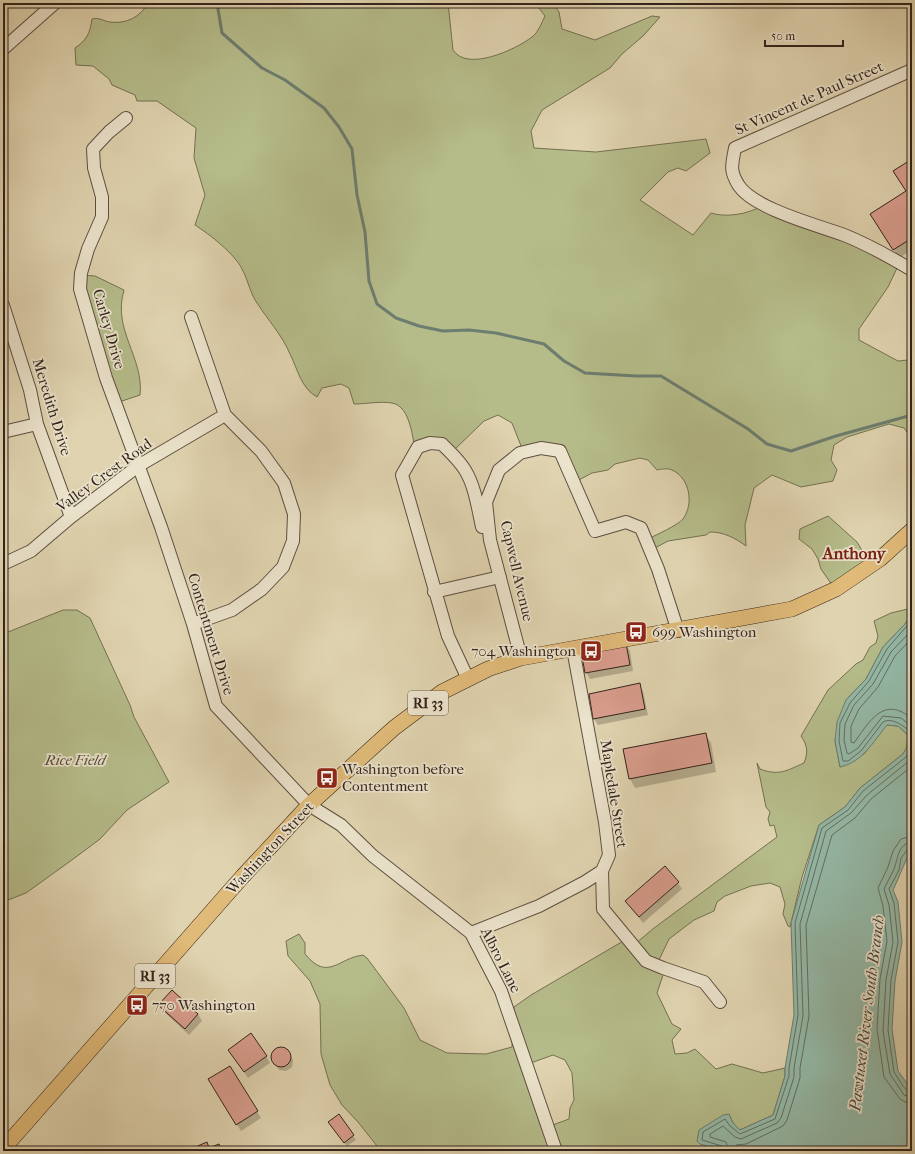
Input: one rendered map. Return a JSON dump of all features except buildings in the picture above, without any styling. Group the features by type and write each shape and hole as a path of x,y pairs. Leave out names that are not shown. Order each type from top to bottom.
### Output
{"main road":[{"name":"Washington Street","path":"3,1149 309,804 394,728 442,692 488,669 521,658 678,631 792,609 836,589 880,559 912,530"}],"street":[{"path":"3,49 55,3"},
{"name":"St Vincent de Paul Street","path":"912,70 735,148 731,169 740,187 759,202 805,222 844,235 890,257 912,270"},
{"name":"Carley Drive","path":"126,118 109,132 93,149 94,168 102,197 102,217 88,249 80,273 80,290 106,378 138,466"},
{"name":"Meredith Drive","path":"3,305 30,390 37,424 71,517"},
{"path":"190,317 225,415 261,451 284,483 294,514 293,541 283,567 262,589 232,610 193,624"},
{"name":"Valley Crest Road","path":"3,564 31,551 71,517 138,466 225,415"},
{"path":"3,432 37,424"},
{"path":"468,680 448,636 434,592 402,475 418,447 430,443 442,444 458,460 466,471 474,491 483,531 490,540"},
{"name":"Capwell Avenue","path":"521,658 490,540 486,502 499,470 520,453 541,448 560,451 595,531 626,522 642,528 658,569 678,631"},
{"name":"Contentment Drive","path":"138,466 193,624 216,706 309,804"},
{"path":"434,592 500,577"},
{"name":"Mapledale Street","path":"573,648 605,822 609,855 602,871"},
{"name":"Albro Lane","path":"309,804 341,825 373,856 471,933 501,991 556,1151"},
{"path":"471,933 540,906 585,882 602,871"},
{"path":"602,871 603,909 646,961 704,982 720,1002"}],"green space":[{"path":"148,3 448,3 453,50 460,56 469,59 480,59 503,53 534,35 545,16 535,3 553,3 559,12 562,29 595,40 652,16 660,17 643,36 622,54 610,68 542,110 531,131 534,148 596,152 706,139 710,153 686,171 678,168 668,172 640,200 693,235 711,213 730,215 750,211 762,206 899,264 888,287 859,329 859,340 898,361 908,360 912,355 912,439 904,428 889,424 847,437 834,445 831,460 837,470 833,481 801,487 772,475 754,488 745,525 746,546 729,536 710,532 706,535 668,541 653,549 648,539 677,524 683,519 686,513 689,499 688,492 683,479 678,474 669,469 657,470 648,460 640,458 615,464 608,470 592,473 577,481 560,450 523,451 512,423 498,415 484,421 451,453 441,447 425,448 416,456 410,425 403,410 398,406 387,402 354,404 349,388 341,384 322,388 317,397 307,389 300,378 283,340 255,299 239,263 221,245 195,225 205,195 194,158 196,128 157,101 137,101 135,95 112,85 109,79 93,66 76,65 75,48 87,36 92,19 97,18 110,22 127,21 137,16"},
{"path":"81,275 95,276 124,290 121,304 122,318 138,368 140,395 116,403"},
{"path":"828,516 857,542 869,562 834,588 821,569 818,559 812,549 799,539 800,529"},
{"path":"912,608 912,613 905,624 883,647 866,679 846,700 835,741 840,767 864,754 886,725 898,726 908,735 907,747 903,754 860,788 845,807 819,825 802,877 790,927 788,926 783,914 785,904 780,887 770,883 751,886 725,896 717,902 714,911 694,920 669,939 658,962 665,969 657,993 672,1024 681,1029 672,1040 675,1054 687,1053 695,1049 716,1069 732,1064 763,1073 785,1068 785,1076 773,1115 740,1130 733,1123 729,1114 724,1151 381,1151 358,1122 342,1105 330,1085 321,1054 320,1004 310,981 288,956 286,941 299,934 305,943 305,954 313,962 320,966 333,966 354,957 363,955 367,958 404,1008 420,1040 447,1053 486,1054 512,1047 514,1007 531,995 625,940 635,944 654,928 777,837 774,825 770,826 768,819 770,812 766,807 757,763 760,769 772,772 782,772 804,763 807,750 801,736 828,690 856,664 863,660 870,647 876,643 878,636 874,621 891,613","holes":["553,1055 565,1060 572,1073 574,1100 570,1108 569,1119 550,1126 528,1064"]},
{"name":"Rice Field","path":"63,610 77,610 90,618 130,705 134,717 169,782 127,810 100,839 76,857 26,893 3,902 3,634"}],"water":[{"name":"Pawtuxet River South Branch","path":"912,613 912,849 893,890 898,902 902,942 895,981 892,1029 898,1071 912,1090 912,1151 724,1151 700,1144 697,1141 699,1130 723,1115 729,1114 733,1123 740,1130 773,1115 785,1076 794,1015 791,923 819,825 845,807 860,788 903,754 907,747 908,735 898,726 887,725 861,756 855,761 840,767 835,741 837,722 846,700 866,679 883,647 905,624"}],"waterway":[{"path":"217,3 222,33 262,68 285,80 324,108 339,127 352,149 357,195 365,232 369,281 377,304 396,318 419,326 443,331 469,330 496,333 544,344 564,361 585,373 661,376 748,429 767,444 791,451 836,436 912,415"}],"place":[{"name":"699 Washington","path":"636,632"},
{"name":"704 Washington","path":"591,651"},
{"name":"Washington before Contentment","path":"327,778"},
{"name":"770 Washington","path":"137,1005"}],"district":[{"name":"Anthony","path":"854,553"}]}
